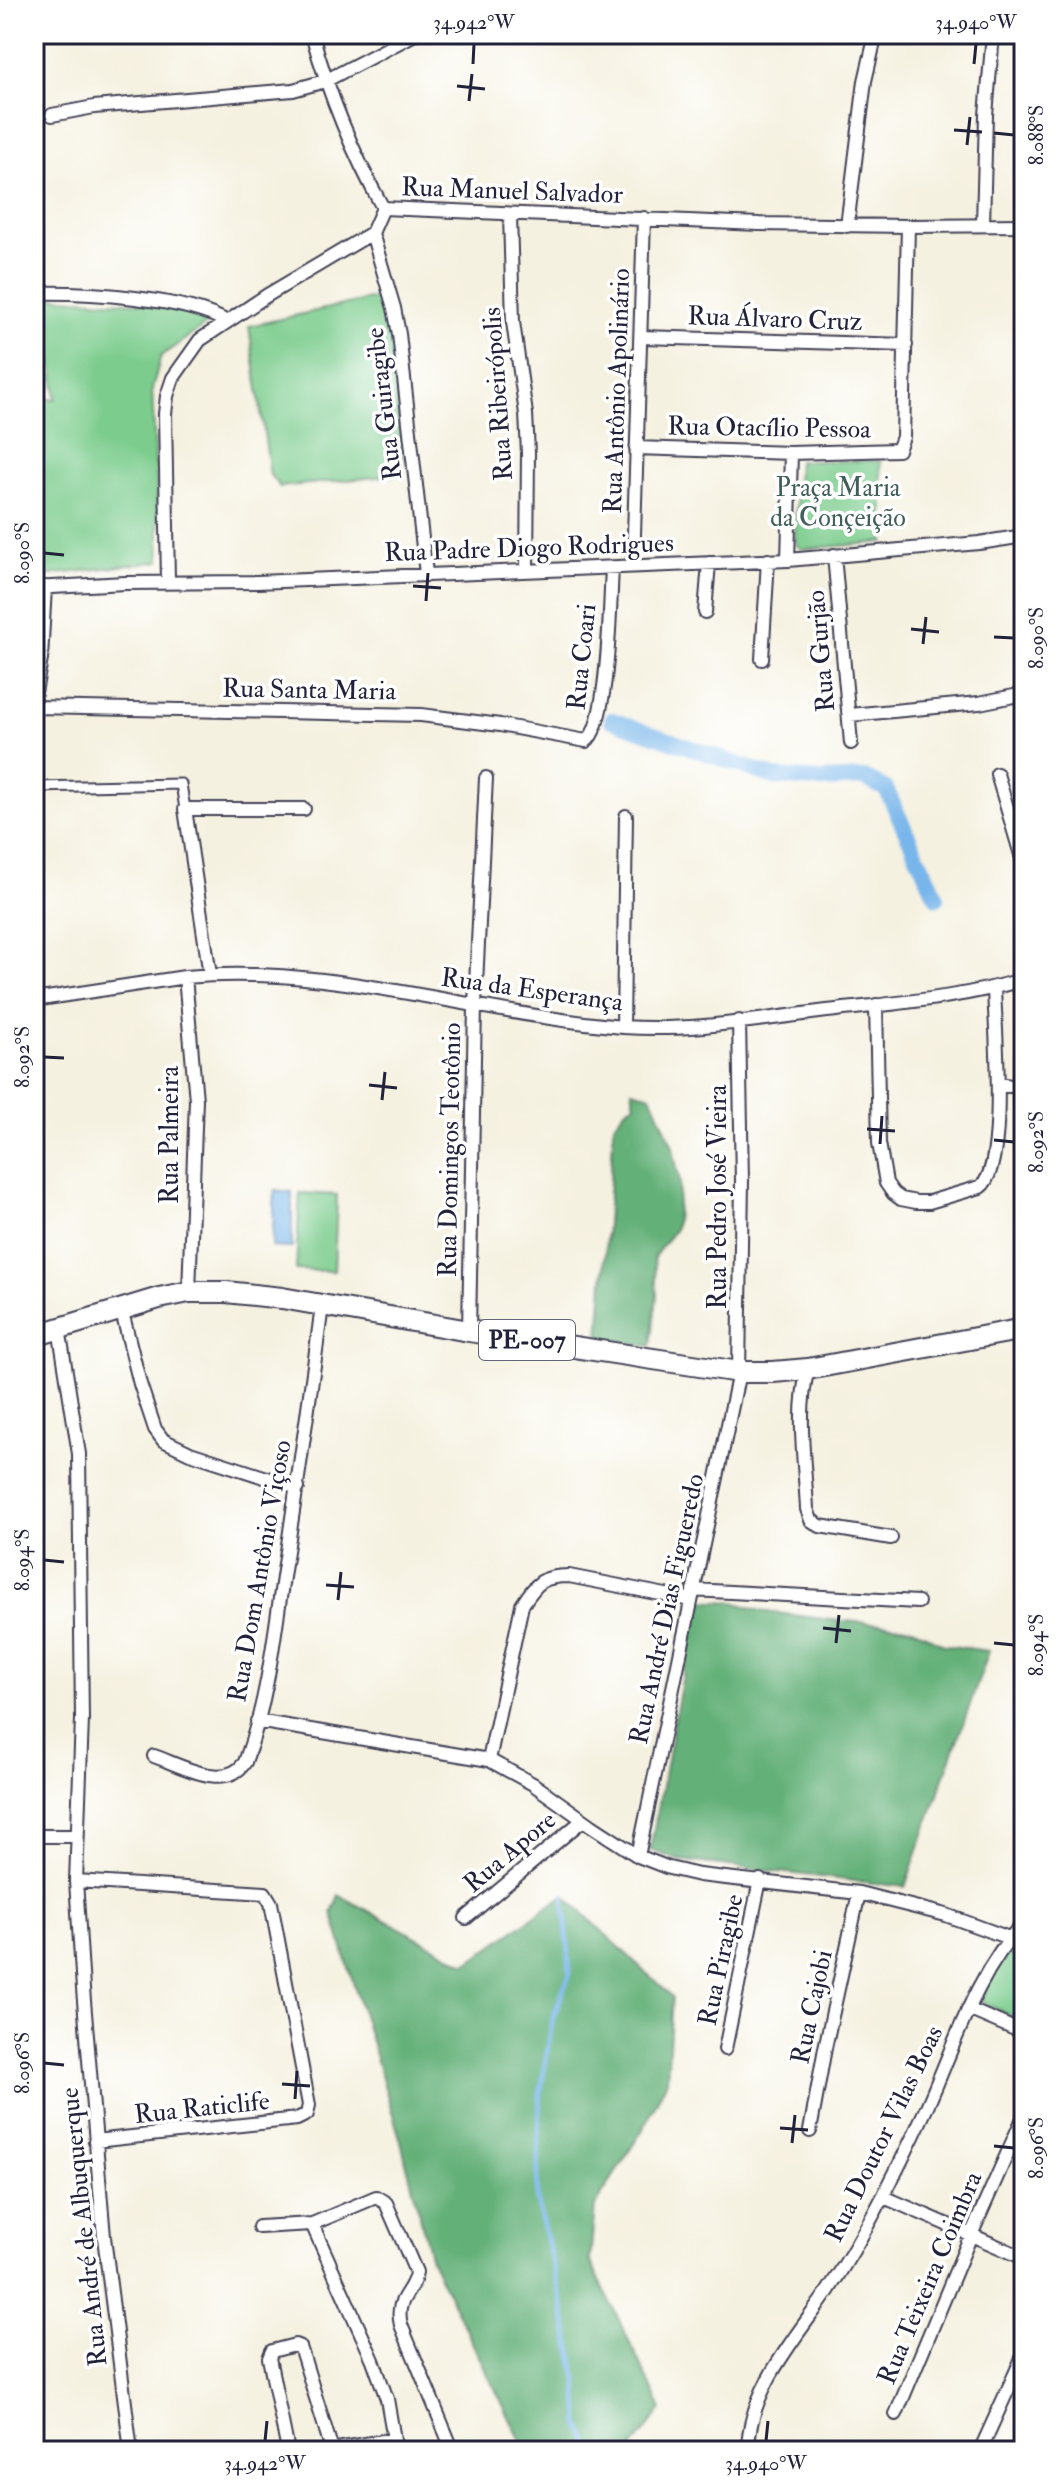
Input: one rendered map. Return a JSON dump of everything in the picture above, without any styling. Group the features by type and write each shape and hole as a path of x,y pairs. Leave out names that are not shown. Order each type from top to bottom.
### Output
{"main road":[{"name":"PE-007","path":"34,1336 121,1308 189,1292 207,1291 252,1294 739,1372 808,1369 1024,1329"}],"street":[{"path":"312,34 325,81 361,168 383,208"},
{"path":"52,115 94,107 275,93 325,81 415,34"},
{"path":"847,226 865,81 876,34"},
{"path":"983,224 986,115 993,34"},
{"name":"Rua Manuel Salvador","path":"372,233 383,208 759,224 1024,225"},
{"name":"Rua Ribeirópolis","path":"510,215 513,322 526,414 528,453 527,570"},
{"name":"Rua Antônio Apolinário","path":"633,566 644,218"},
{"path":"906,345 908,226"},
{"path":"168,581 165,414 173,378 200,340 266,296 372,233"},
{"name":"Rua Guiragibe","path":"372,233 399,334 426,574"},
{"path":"34,293 62,292 180,305 204,310 227,322"},
{"name":"Rua Álvaro Cruz","path":"642,337 906,345"},
{"name":"Rua Otacílio Pessoa","path":"636,448 791,453 892,452 900,448 903,437 906,345"},
{"path":"788,560 791,453"},
{"name":"Rua Padre Diogo Rodrigues","path":"39,588 788,560 979,543 1024,536"},
{"name":"Rua Gurjão","path":"834,555 851,743"},
{"path":"762,659 768,560"},
{"path":"705,612 709,563"},
{"name":"Rua Coari","path":"581,740 593,736 603,698 612,568"},
{"path":"34,698 41,659 39,588"},
{"path":"850,715 979,703 1024,694"},
{"name":"Rua Santa Maria","path":"34,707 421,715 581,740"},
{"path":"997,774 1024,865"},
{"name":"Rua Domingos Teotônio","path":"469,1331 475,1005 486,778"},
{"path":"34,787 181,784 210,975"},
{"path":"185,809 304,809"},
{"path":"623,1027 626,816"},
{"name":"Rua da Esperança","path":"34,1000 210,975 315,979 623,1027 694,1027 994,989 1024,979"},
{"name":"Rua Palmeira","path":"185,977 196,1100 189,1292"},
{"path":"876,1005 879,1143 883,1174 893,1193 901,1199 929,1202 985,1184 994,1163 998,1084 994,989"},
{"name":"Rua Pedro José Vieira","path":"739,1021 742,1181 739,1372"},
{"path":"998,1084 1024,1088"},
{"name":"Rua Dom Antônio Viçoso","path":"322,1306 298,1488 257,1721 489,1760 533,1784 638,1856 669,1868 699,1875 859,1893 946,1915 1009,1938 1024,1947"},
{"path":"121,1308 144,1395 155,1429 163,1440 190,1453 298,1488"},
{"name":"Rua André de Albuquerque","path":"59,1328 79,1454 82,1719 76,1881 104,2237 131,2451"},
{"path":"808,1369 803,1386 803,1429 807,1509 811,1520 820,1526 891,1538"},
{"name":"Rua André Dias Figueredo","path":"638,1856 739,1372"},
{"path":"489,1760 522,1605 543,1579 569,1576 692,1595 918,1602"},
{"path":"154,1756 213,1775 233,1774 245,1762 257,1721"},
{"name":"Rua Apore","path":"466,1918 583,1820"},
{"path":"34,1836 77,1836"},
{"name":"Rua Piragibe","path":"725,2049 760,1880"},
{"name":"Rua Raticlife","path":"76,1881 265,1893 271,1903 309,2109 307,2114 297,2119 95,2141"},
{"name":"Rua Cajobi","path":"810,2131 859,1893"},
{"name":"Rua Doutor Vilas Boas","path":"748,2451 751,2424 772,2375 845,2265 884,2197 968,2009 1009,1938 1024,1922"},
{"path":"968,2009 1024,2033"},
{"name":"Rua Teixeira Coimbra","path":"896,2414 1024,2116"},
{"path":"259,2227 312,2224 373,2198 379,2197 386,2203 416,2272 400,2303 398,2315 453,2451"},
{"path":"884,2197 1024,2258"},
{"path":"312,2224 373,2360 387,2399 395,2445 326,2451"},
{"path":"288,2451 269,2358 272,2351 295,2345 300,2347 332,2450"},
{"path":"980,2451 1024,2354"}],"green space":[{"path":"387,295 404,474 280,487 270,475 249,326"},
{"path":"45,297 157,304 214,319 161,356 152,389 160,561 34,577 34,399 56,399"},
{"name":"Praça Maria da Conçeição","path":"798,461 880,461 885,542 802,549 796,545"},
{"path":"632,1090 651,1095 672,1144 680,1182 675,1229 654,1257 657,1295 651,1346 599,1338 614,1124 628,1107 635,1104"},
{"path":"300,1193 337,1195 334,1271 296,1270"},
{"path":"697,1600 734,1602 761,1611 913,1628 944,1645 989,1651 905,1887 678,1860 650,1850"},
{"path":"339,1895 466,1964 564,1895 672,1997 667,2081 643,2129 595,2206 590,2260 662,2409 630,2451 526,2451 431,2260 400,2138 332,1912"},
{"path":"1009,1949 1024,1954 1024,2022 983,2001 984,1991"}],"water":[{"path":"275,1190 292,1192 292,1248 272,1247"}],"waterway":[{"path":"612,720 774,777 822,780 864,778 886,789 937,898"},
{"path":"564,1895 570,1973 553,2018 540,2095 537,2201 564,2312 577,2380 580,2425 592,2451"}]}
